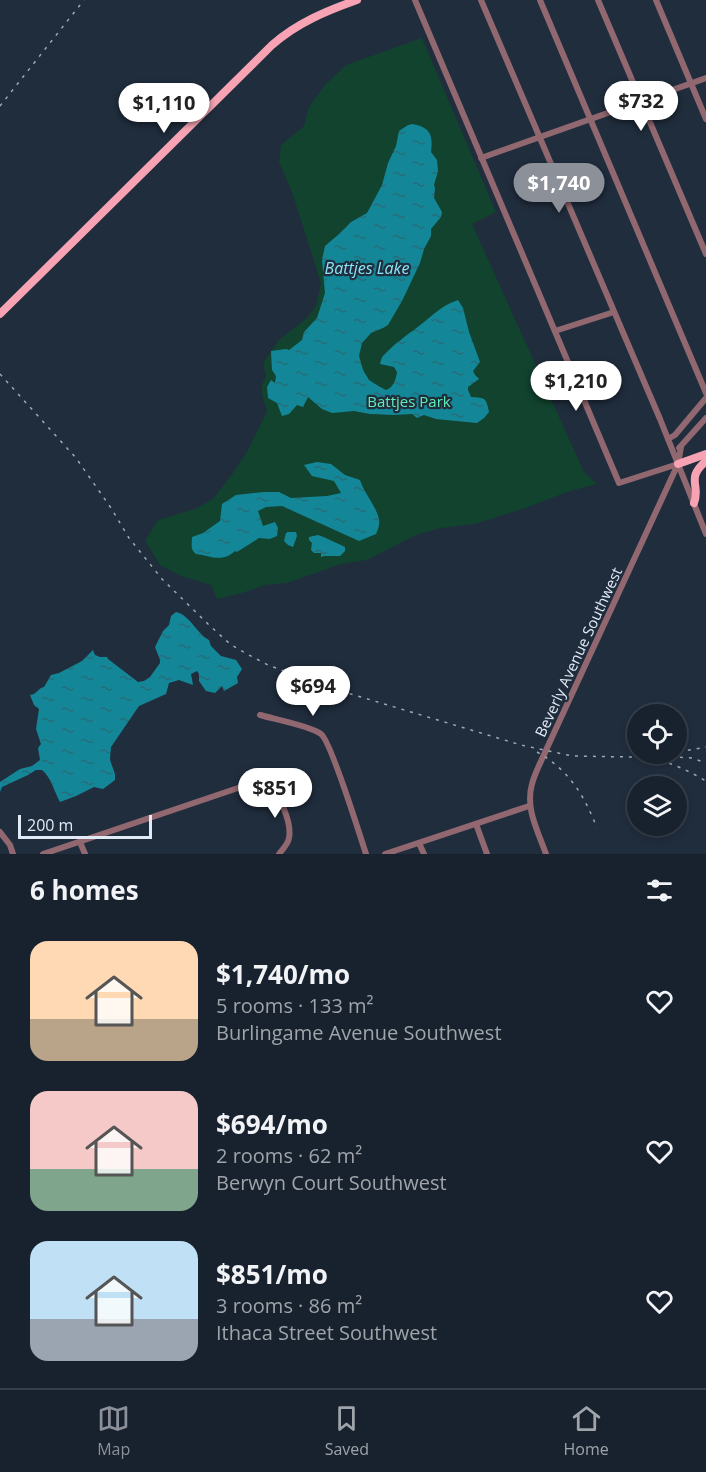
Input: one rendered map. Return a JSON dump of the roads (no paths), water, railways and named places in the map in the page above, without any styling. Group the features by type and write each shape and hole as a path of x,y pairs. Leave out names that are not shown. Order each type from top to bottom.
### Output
{"main road":[{"path":"0,314 272,45 306,21 357,0"},
{"path":"678,464 706,454"},
{"path":"694,503 697,496 694,479 699,467 706,461"}],"street":[{"path":"415,0 618,483 678,464"},
{"path":"481,0 668,439 706,534"},
{"path":"540,0 706,393"},
{"path":"598,0 706,255"},
{"path":"656,0 706,119"},
{"path":"481,158 706,78"},
{"path":"555,331 614,312"},
{"path":"668,439 675,435 706,398"},
{"path":"672,450 681,447 706,418"},
{"name":"Beverly Avenue Southwest","path":"546,854 531,814 530,795 535,774 678,464 681,447"},
{"path":"260,715 314,730 326,740 366,854"},
{"path":"43,854 238,788 265,784 277,794 287,816 289,837 279,854"},
{"path":"385,854 530,806"},
{"path":"476,825 487,854"},
{"path":"0,832 13,854"},
{"path":"80,842 85,854"},
{"path":"419,843 424,854"}],"water":[{"name":"Battjes Lake","path":"413,124 430,133 431,152 437,160 438,171 434,185 434,198 442,212 441,217 431,229 431,236 420,263 388,325 371,333 362,343 359,356 369,380 386,390 389,389 397,372 394,367 380,364 382,357 437,311 458,300 463,308 480,362 473,371 479,379 468,387 468,390 471,397 484,399 489,412 477,423 436,419 424,415 417,418 412,414 370,414 354,411 332,413 322,409 308,397 303,407 297,405 289,414 282,416 277,403 268,398 267,387 271,380 275,383 276,376 272,370 271,351 289,350 302,340 304,332 317,318 325,293 322,260 325,246 351,222 367,213 382,185 399,131"},
{"path":"317,462 331,464 345,475 360,480 379,519 376,534 359,541 282,506 266,507 258,511 263,526 275,522 278,528 277,536 270,539 259,538 237,552 221,558 194,552 192,537 203,533 220,521 222,504 236,495 279,492 291,498 341,493 334,481 312,476 304,465"},
{"path":"288,532 296,532 293,547 284,541"},
{"path":"318,535 345,547 345,551 340,556 321,557 321,553 314,553 311,550 312,543 309,537"},
{"path":"176,612 189,620 221,656 236,660 242,669 237,677 238,683 224,691 222,686 215,693 206,691 199,681 197,671 191,674 193,685 179,680 169,683 166,694 139,706 111,747 110,760 115,780 103,789 94,787 60,802 48,776 42,770 36,770 2,787 0,792 0,782 40,760 38,748 41,744 36,729 39,709 34,705 30,695 44,687 51,675 82,661 93,650 95,655 107,657 138,682 144,681 150,677 160,663 155,647 163,631 169,625 171,616"}],"railway":[{"path":"0,106 84,0"},
{"path":"0,374 76,458 129,538 162,579 230,644 268,665 321,685 521,745 572,756 627,757"},
{"path":"687,751 706,747"},
{"path":"537,752 567,775 581,794 597,828"},
{"path":"687,758 706,763"},
{"path":"671,764 706,781"}],"park label":[{"name":"Battjes Park","path":"409,401"}]}
